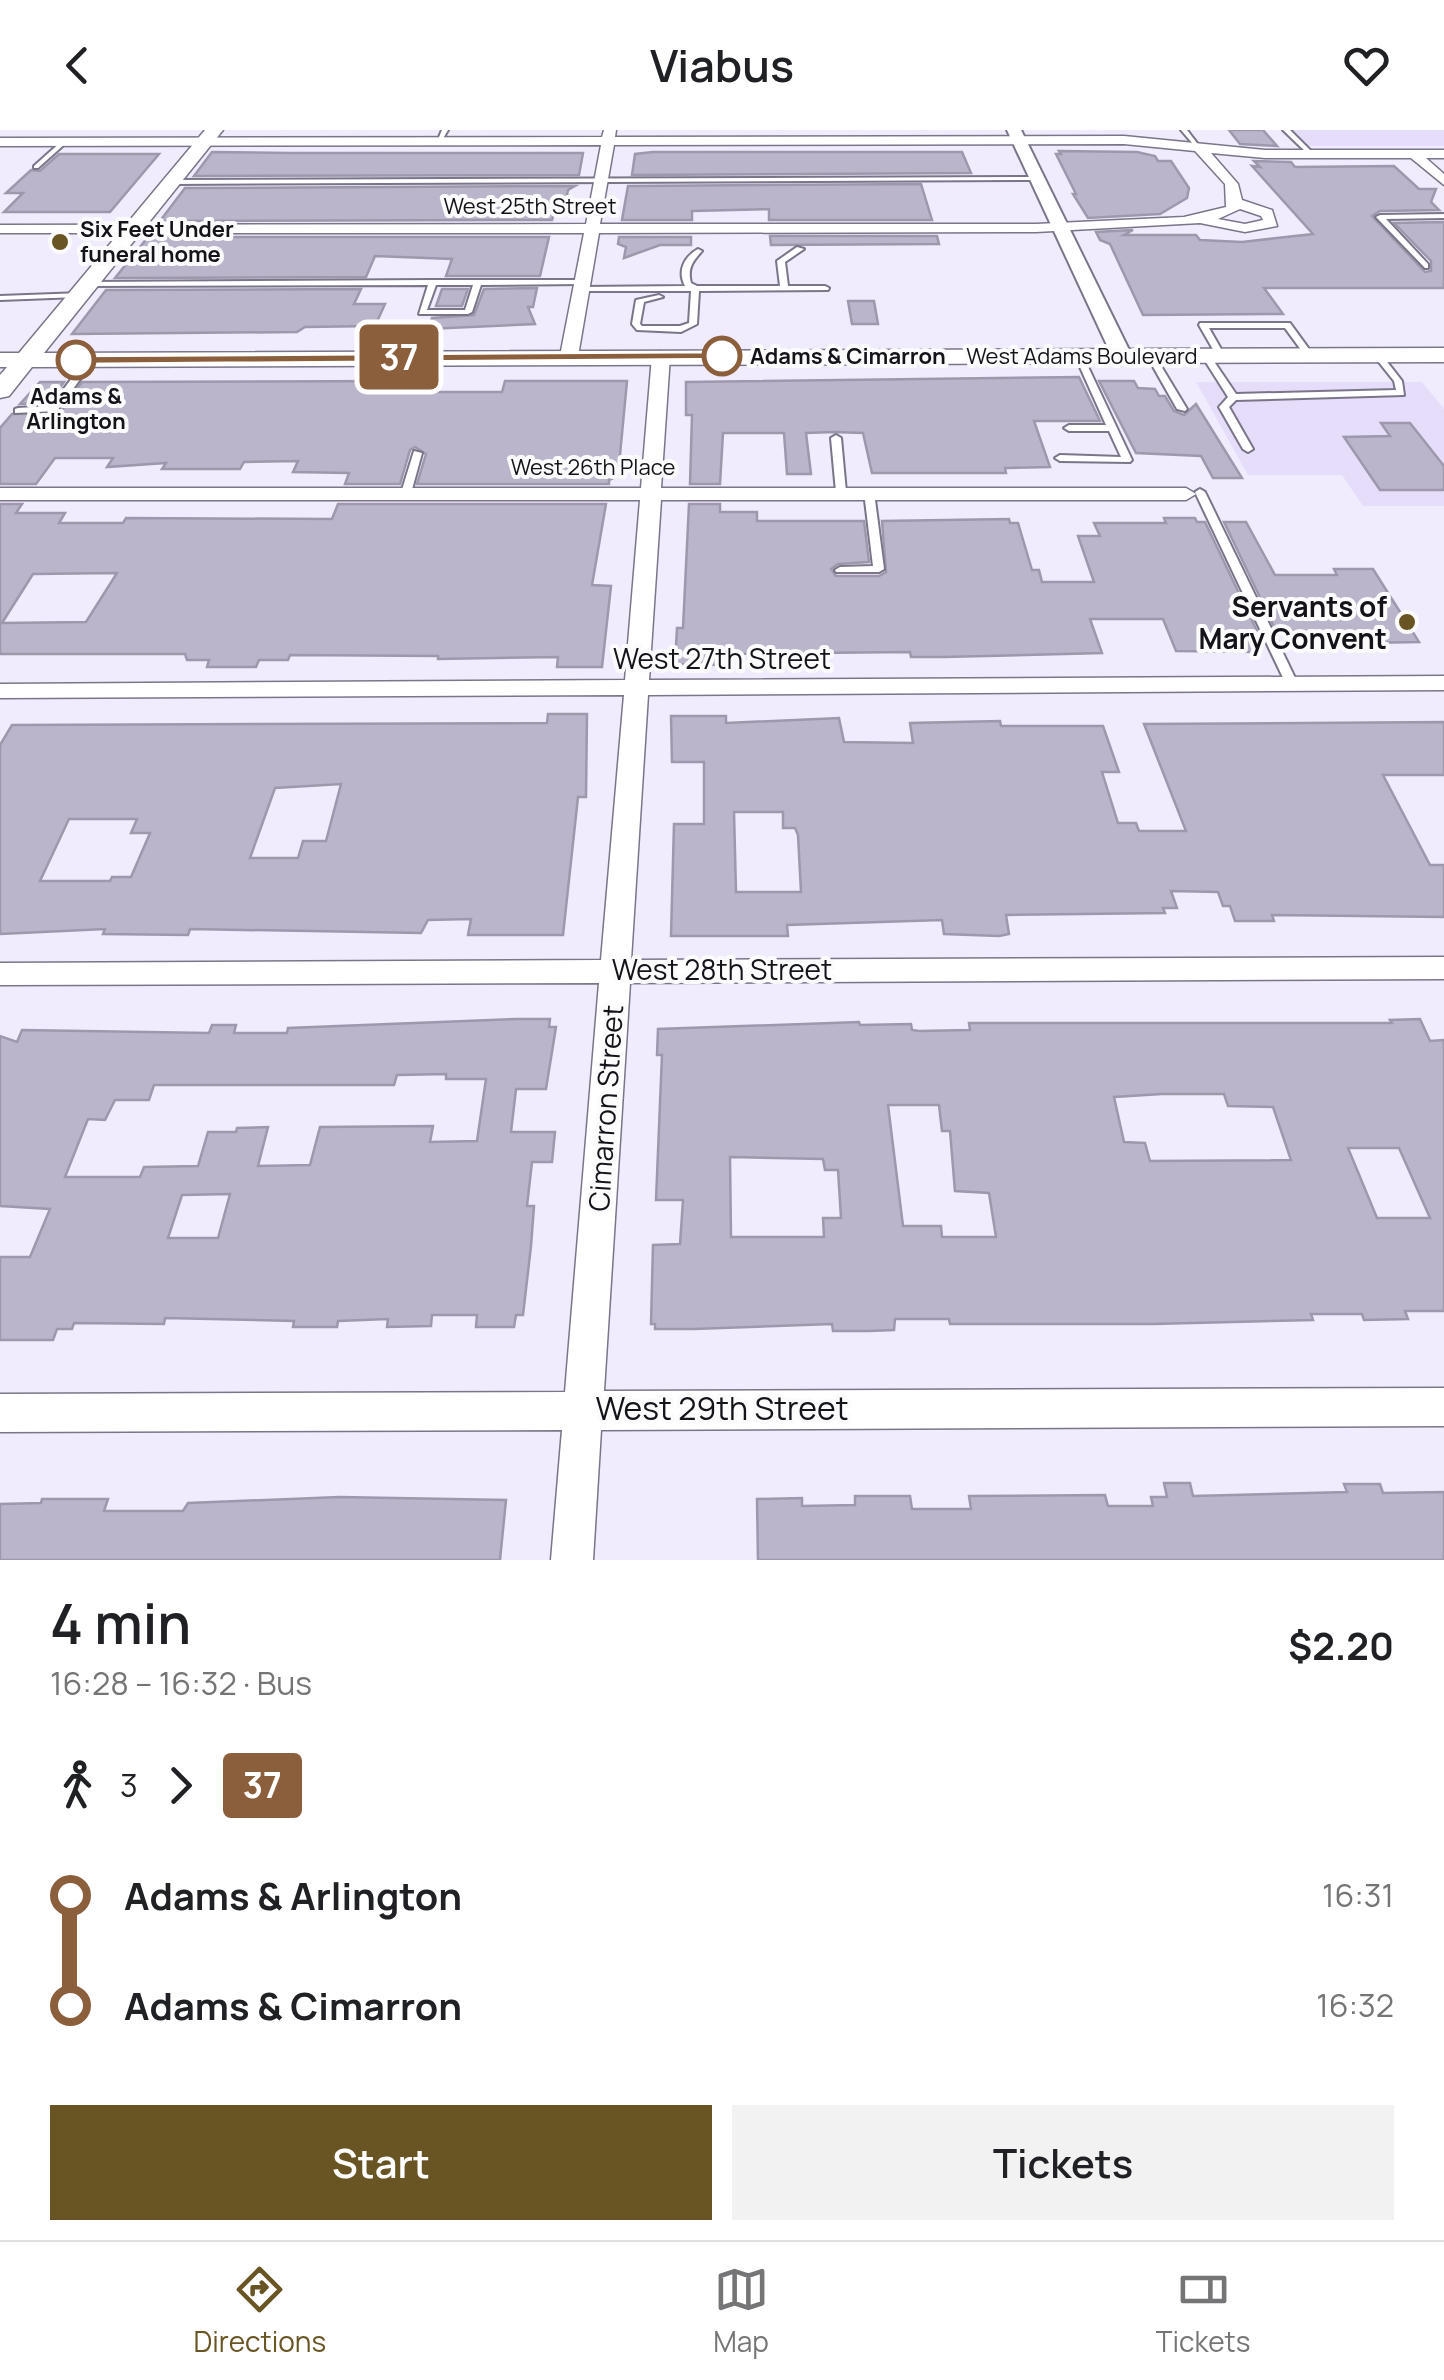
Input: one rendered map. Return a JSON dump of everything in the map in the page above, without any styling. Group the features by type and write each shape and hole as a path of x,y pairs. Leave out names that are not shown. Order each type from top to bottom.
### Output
{"main road":[{"path":"0,391 209,136"},
{"name":"West Adams Boulevard","path":"0,360 1444,356"}],"street":[{"path":"568,356 610,135"},
{"path":"1016,135 1122,356"},
{"path":"0,142 209,136 1016,135 1124,140 1201,150 1444,154"},
{"path":"1201,150 1232,183 1236,203 1232,210 1204,220"},
{"path":"1414,154 1444,181"},
{"name":"West 25th Street","path":"0,229 1036,228 1204,220 1245,228 1272,223 1267,213 1236,203"},
{"name":"Cimarron Street","path":"572,1560 660,356"},
{"name":"West 26th Place","path":"0,494 1193,493"},
{"name":"West 27th Street","path":"0,690 1444,683"},
{"name":"West 28th Street","path":"0,974 1444,968"},
{"name":"West 29th Street","path":"0,1413 1444,1406"}],"lane":[{"path":"1184,130 1201,150"},
{"path":"1286,130 1310,154"},
{"path":"33,167 60,142"},
{"path":"171,182 1038,179"},
{"path":"1424,266 1380,217 1444,216"},
{"path":"784,288 781,261 800,249"},
{"path":"695,292 684,273 688,260 698,252"},
{"path":"433,282 422,312 468,312 478,282"},
{"path":"0,298 83,290 433,282 695,292"},
{"path":"695,292 689,327 647,329 636,324 643,298 695,292 825,288"},
{"path":"1233,397 1203,325 1287,324 1310,356"},
{"path":"1060,458 1126,460 1079,356"},
{"path":"1151,356 1182,409"},
{"path":"1248,449 1224,407 1233,397 1401,394 1398,381 1378,356"},
{"path":"18,411 54,409 90,360"},
{"path":"1069,428 1111,428"},
{"path":"836,438 841,492"},
{"path":"406,493 417,453"},
{"path":"840,570 879,570 869,492"},
{"path":"1193,493 1292,684"}],"shaded area":[{"path":"1292,130 1444,130 1444,146 1308,146"},
{"path":"1196,382 1422,382 1444,409 1444,506 1363,506 1342,475 1248,475"}],"building":[{"path":"1229,130 1263,130 1277,146 1240,144"},
{"path":"1059,151 1137,152 1155,156 1158,161 1171,161 1189,188 1187,198 1160,214 1088,218 1073,194 1056,154 1061,154"},
{"path":"212,152 583,153 579,175 194,176"},
{"path":"962,152 971,173 632,175 635,154"},
{"path":"59,154 159,154 110,212 4,212 23,193 6,193 31,170 40,171"},
{"path":"1254,161 1291,162 1295,167 1394,166 1419,189 1436,189 1431,202 1439,210 1380,211 1372,216 1425,272 1431,271 1431,261 1394,223 1444,222 1444,288 1264,288 1283,314 1143,315 1110,244 1100,240 1096,232 1133,230 1124,235 1196,235 1200,240 1242,242 1313,234 1252,166 1260,167"},
{"path":"921,184 932,220 769,220 769,209 692,211 692,220 622,220 628,186"},
{"path":"575,186 568,190 564,210 555,210 552,220 160,221 185,188"},
{"path":"770,236 937,236 939,244 771,245"},
{"path":"148,237 549,237 540,276 446,276 452,259 375,256 366,277 115,278"},
{"path":"619,237 691,237 691,245 660,245 624,258 626,247 618,244"},
{"path":"537,288 533,307 528,307 535,324 428,329 432,318 474,315 484,289"},
{"path":"361,289 354,304 385,304 375,326 305,327 297,332 72,334 106,290"},
{"path":"442,289 468,289 462,306 436,306"},
{"path":"848,301 874,301 878,324 852,324"},
{"path":"1079,377 1100,421 1034,421 1050,467 1005,468 1006,473 872,473 863,433 834,432 806,433 811,474 787,474 784,433 723,433 720,484 690,484 692,415 686,415 686,382"},
{"path":"407,381 406,392 502,392 505,381 627,381 618,476 609,484 417,484 426,454 415,447 410,450 400,484 345,484 349,473 293,472 298,461 244,462 240,469 162,469 166,463 107,467 113,458 55,458 36,484 0,484 0,428 12,414 60,413 82,382"},
{"path":"1099,381 1134,381 1138,388 1155,389 1174,411 1184,415 1196,404 1242,478 1213,478 1201,456 1136,453"},
{"path":"40,382 64,382 49,402 20,404"},
{"path":"1381,423 1410,423 1444,466 1444,490 1380,490 1344,437 1390,436"},
{"path":"0,504 22,504 16,513 65,513 59,523 123,523 126,518 332,519 338,504 606,504 592,585 611,586 602,667 557,667 558,657 290,655 288,660 259,660 256,667 207,667 209,660 187,660 185,654 0,654","holes":["117,573 86,622 2,623 33,574"]},
{"path":"689,504 720,504 720,512 757,512 757,521 864,521 869,562 838,564 831,569 836,576 879,576 886,572 882,521 1009,519 1010,523 1018,523 1032,570 1039,570 1042,582 1094,582 1078,536 1100,536 1094,523 1166,523 1164,518 1195,518 1205,522 1257,631 1248,631 1258,652 1176,651 1163,619 1090,619 1102,653 944,657 911,657 910,652 723,654 723,663 718,665 675,664 677,628 683,628"},
{"path":"1224,522 1246,522 1275,575 1337,575 1334,569 1373,569 1419,642 1305,644 1296,631 1276,631"},
{"path":"548,714 587,714 586,797 578,797 563,935 468,935 471,919 428,920 421,933 190,929 188,935 103,934 105,929 0,934 0,745 12,725 547,723","holes":["341,784 326,841 303,841 298,858 250,858 275,788","69,819 137,819 131,833 150,833 131,877 112,877 110,881 40,881"]},
{"path":"671,716 726,716 726,723 839,718 844,742 913,743 910,723 1000,721 1001,726 1103,726 1119,772 1102,772 1118,823 1136,823 1139,831 1186,831 1144,724 1444,722 1444,775 1383,775 1430,865 1444,865 1444,917 1272,915 1274,921 1235,921 1230,906 1223,906 1218,892 1171,891 1177,908 1163,908 1165,913 1006,915 1009,934 999,936 944,934 942,920 787,925 788,936 671,936 674,824 704,824 704,762 672,762","holes":["734,812 783,812 783,828 795,828 798,835 801,892 736,892"]},
{"path":"550,1019 549,1027 556,1027 546,1089 516,1089 511,1132 555,1132 552,1162 532,1162 527,1206 534,1206 531,1246 523,1315 516,1315 514,1327 476,1327 477,1315 432,1315 431,1326 387,1327 388,1319 338,1321 337,1327 293,1327 294,1321 165,1318 164,1324 74,1323 72,1329 57,1329 53,1340 0,1340 0,1257 30,1257 50,1209 0,1206 0,1036 17,1042 22,1030 209,1033 212,1025 236,1025 234,1033 287,1033 288,1028","holes":["446,1074 446,1079 486,1079 477,1141 430,1142 433,1126 320,1127 310,1165 258,1166 268,1127 237,1128 236,1132 208,1132 198,1166 144,1167 140,1177 65,1177 88,1119 105,1120 115,1100 149,1100 154,1085 394,1085 397,1075","230,1194 218,1238 168,1238 182,1195"]},
{"path":"1420,1019 1430,1041 1444,1040 1444,1311 1405,1311 1408,1319 1364,1320 1362,1314 1311,1314 1313,1320 1153,1324 950,1324 949,1319 895,1319 894,1330 869,1331 833,1331 832,1324 655,1329 655,1324 651,1324 653,1245 680,1244 683,1200 656,1200 662,1055 657,1055 658,1029 859,1022 911,1024 912,1030 919,1031 970,1030 969,1023 1392,1023 1390,1020","holes":["1224,1094 1228,1106 1273,1107 1291,1160 1150,1161 1145,1143 1124,1142 1114,1097","888,1105 939,1105 942,1131 950,1131 955,1191 989,1193 996,1237 942,1237 941,1226 903,1226","1348,1148 1399,1148 1430,1218 1377,1218","730,1157 823,1159 825,1170 838,1170 841,1218 823,1218 824,1237 731,1237"]},
{"path":"1164,1483 1190,1483 1193,1496 1347,1492 1344,1484 1380,1484 1383,1493 1444,1492 1444,1560 758,1560 757,1499 802,1498 802,1506 855,1505 855,1496 910,1496 912,1509 971,1509 969,1496 1105,1495 1108,1506 1153,1506 1151,1497 1167,1497"},
{"path":"339,1497 506,1500 500,1560 0,1560 0,1504 41,1503 42,1499 108,1499 104,1511 183,1511 188,1503"}],"bus line":[{"name":"37","path":"76,360 722,356"}],"place":[{"name":"Six Feet Under funeral home","path":"60,242"},
{"name":"Adams & Cimarron","path":"722,356"},
{"name":"Adams & Arlington","path":"76,360"},
{"name":"Servants of Mary Convent","path":"1407,622"}]}
